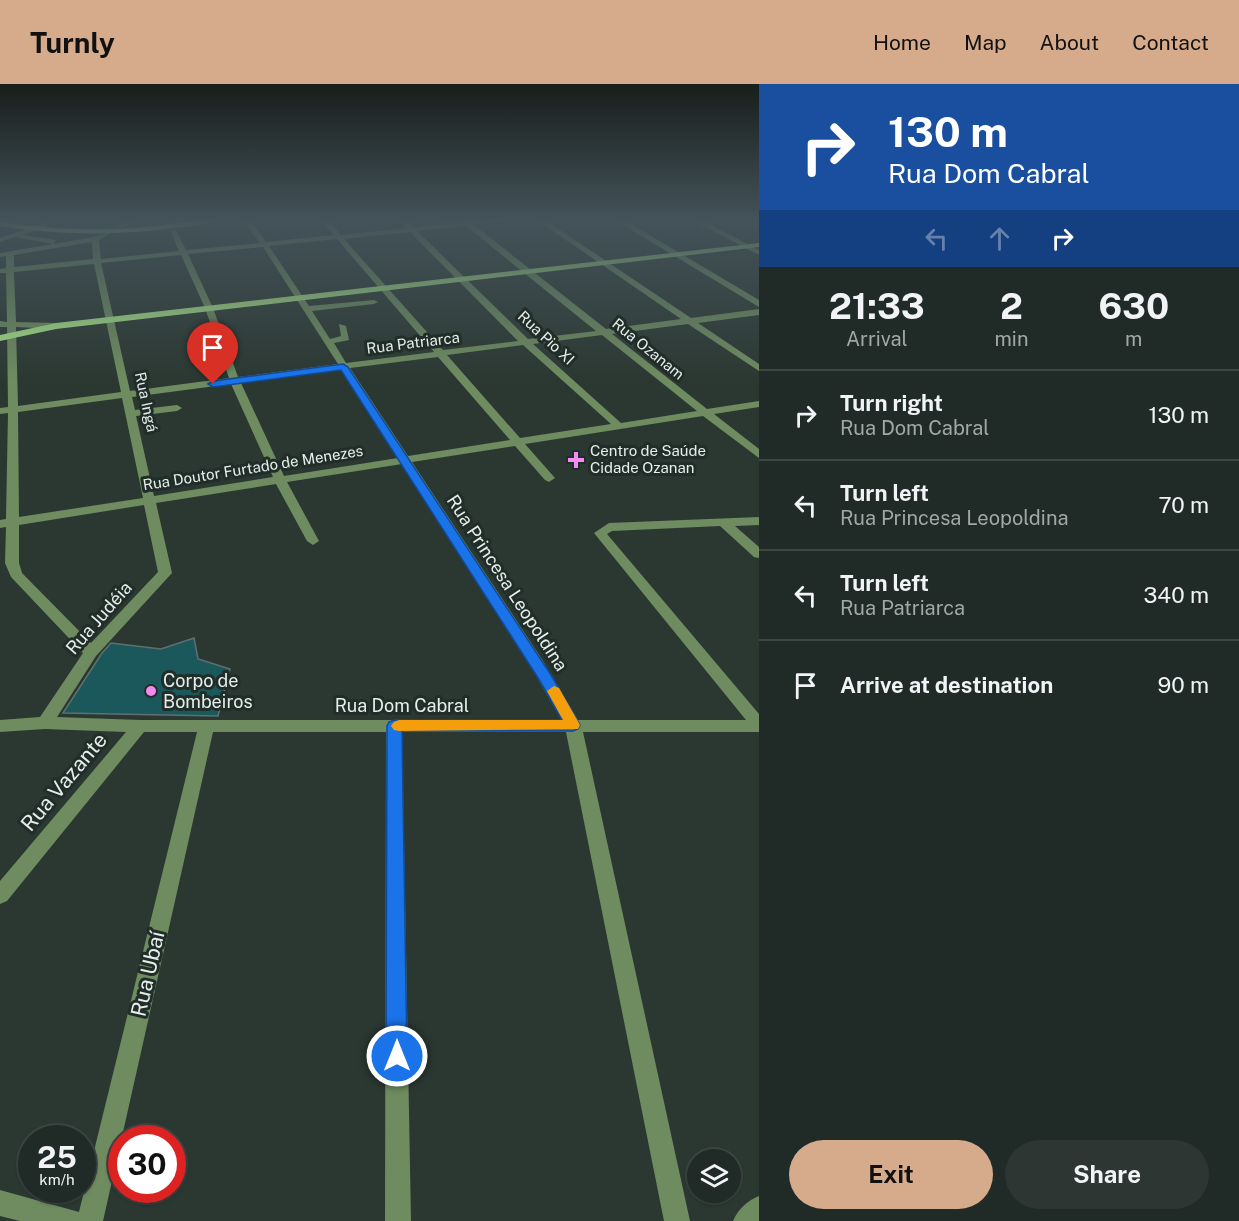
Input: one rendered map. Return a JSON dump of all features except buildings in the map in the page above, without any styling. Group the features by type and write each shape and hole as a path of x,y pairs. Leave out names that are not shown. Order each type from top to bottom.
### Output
{"main road":[{"path":"56,326 208,308 302,303 382,288 517,273"}],"street":[{"path":"5,273 13,410 6,479 6,523 12,563 16,574 91,652"},
{"name":"Rua Ingá","path":"101,273 165,573"},
{"path":"192,273 208,308 234,381 280,480 313,541"},
{"name":"Rua Princesa Leopoldina","path":"283,273 543,674 573,725 677,1221"},
{"path":"369,273 549,478"},
{"name":"Rua Pio XI","path":"454,273 526,343 619,426"},
{"name":"Rua Ozanam","path":"527,273 759,455"},
{"path":"618,273 759,368"},
{"path":"706,273 759,304"},
{"path":"302,303 374,302"},
{"name":"Rua Patriarca","path":"0,411 759,312"},
{"path":"0,324 8,332"},
{"path":"8,332 56,326"},
{"path":"327,342 346,338 342,326"},
{"name":"Rua Doutor Furtado de Menezes","path":"6,523 759,405"},
{"path":"131,414 177,408"},
{"path":"759,520 609,527 602,530 601,537 759,725"},
{"path":"723,522 759,554"},
{"name":"Rua Judéia","path":"45,723 91,652 165,573"},
{"name":"Rua Dom Cabral","path":"0,726 45,723 206,727 759,725"},
{"name":"Rua Vazante","path":"0,895 140,726"},
{"path":"394,726 398,1221"},
{"name":"Rua Ubaí","path":"90,1221 206,727"},
{"path":"0,1203 70,1221"},
{"path":"746,1221 759,1209"}],"slow traffic":[{"path":"399,726 573,725 554,691"}],"place":[{"name":"Centro de Saúde Cidade Ozanan","path":"576,460"},
{"name":"Corpo de Bombeiros","path":"151,691"}],"route":[{"path":"213,384 343,367 555,693 573,725 394,726 397,1056"}]}
